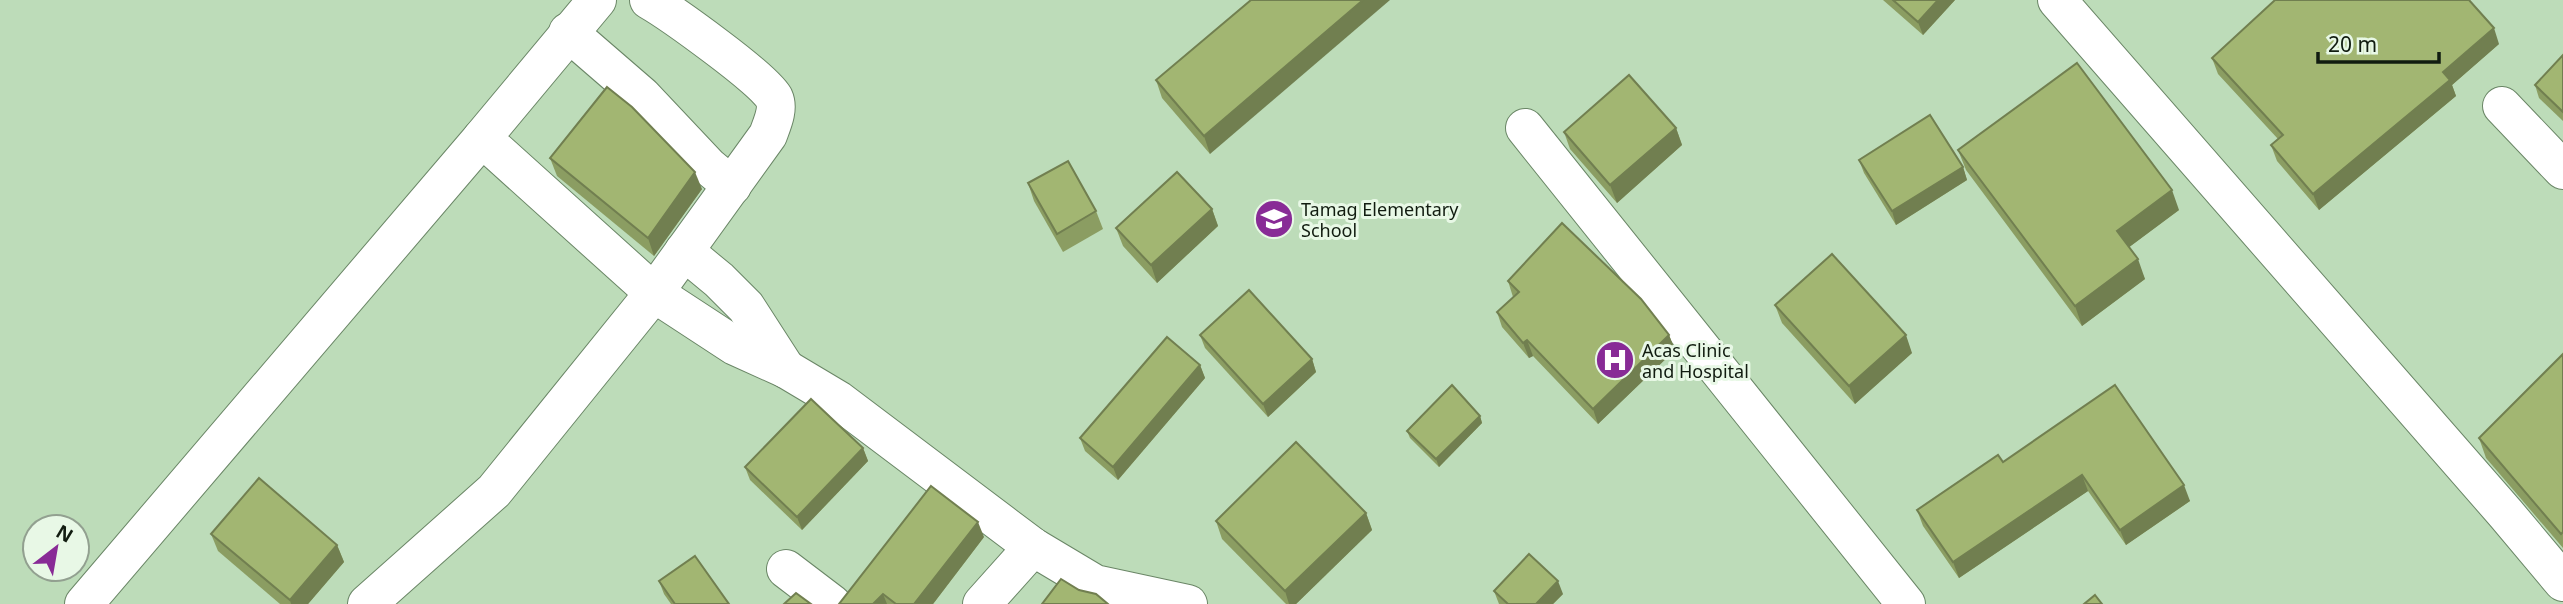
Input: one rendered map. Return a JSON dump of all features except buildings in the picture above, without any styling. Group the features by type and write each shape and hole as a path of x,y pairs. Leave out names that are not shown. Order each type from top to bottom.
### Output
{"street":[{"path":"84,604 597,0"},
{"path":"367,604 494,491 654,293 768,135 775,113 775,98 759,80 649,0"},
{"path":"2057,0 2563,582"},
{"path":"568,32 642,96 708,166 732,186"},
{"path":"2502,106 2563,170"},
{"path":"1525,128 1906,604"},
{"path":"482,138 654,293 734,346 786,369 838,400 1032,547 1095,584 1188,604"},
{"path":"684,251 746,307 786,369"},
{"path":"982,604 1032,547"},
{"path":"786,569 832,604"}],"place":[{"name":"Tamag Elementary School","path":"1274,219"},
{"name":"Acas Clinic and Hospital","path":"1615,360"}]}
